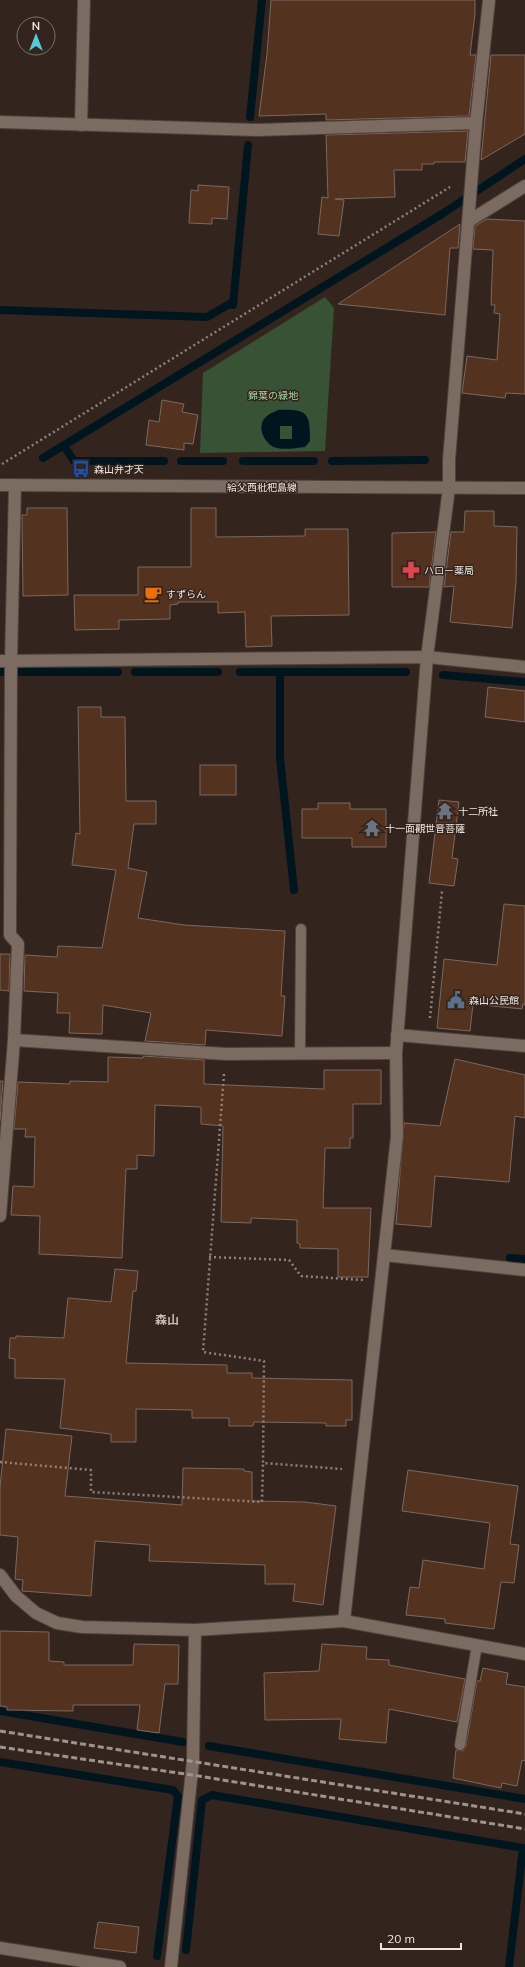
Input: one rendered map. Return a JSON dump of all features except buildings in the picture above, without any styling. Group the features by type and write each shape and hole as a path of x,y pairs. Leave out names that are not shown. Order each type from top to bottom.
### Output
{"street":[{"path":"81,125 84,0"},
{"path":"344,1621 397,1136 397,1035 427,657 449,488 449,460 476,123 489,0"},
{"path":"0,122 258,130 476,123"},
{"path":"469,217 525,186"},
{"name":"給父西枇杷島線","path":"0,485 525,488"},
{"path":"0,1216 14,1040 18,944 10,935 5,661 15,485"},
{"path":"5,661 427,657 525,667"},
{"path":"397,1035 525,1046"},
{"path":"14,1040 226,1054 396,1053"},
{"path":"384,1255 525,1270"},
{"path":"0,1575 16,1596 31,1609 57,1623 106,1629 196,1630 344,1621 525,1654"},
{"path":"171,1967 192,1768 196,1630"},
{"path":"0,1948 120,1967"}],"lane":[{"path":"300,1054 301,929"},
{"path":"460,1744 477,1645"}],"path":[{"path":"0,466 472,175"},
{"path":"428,1038 442,892"},
{"path":"0,1462 91,1470 91,1492 262,1502 264,1361 203,1352 209,1257 226,1054"},
{"path":"209,1257 289,1260 301,1276 381,1282"},
{"path":"263,1463 361,1470"}],"green space":[{"name":"錦葉の緑地","path":"325,297 334,308 325,451 200,453 203,373"}],"water":[{"path":"278,410 296,410 305,415 308,419 310,441 305,447 280,449 272,446 265,439 261,429 263,420 268,415","holes":["280,426 292,426 292,439 280,439"]}],"waterway":[{"path":"250,117 262,0"},
{"path":"233,305 248,145"},
{"path":"43,458 442,214 525,159"},
{"path":"0,310 207,317 233,302"},
{"path":"64,446 74,461 164,461"},
{"path":"332,461 425,460"},
{"path":"181,461 223,461"},
{"path":"243,461 314,461"},
{"path":"20,672 118,672"},
{"path":"135,672 218,672"},
{"path":"240,672 406,672"},
{"path":"280,672 280,758 294,890"},
{"path":"443,675 525,682"},
{"path":"510,1258 525,1259"},
{"path":"0,1711 183,1742"},
{"path":"209,1746 525,1799"},
{"path":"0,1762 173,1790 178,1796 157,1956"},
{"path":"186,1950 202,1800 212,1795 523,1848 509,1967"}],"railway":[{"path":"0,1731 525,1814"},
{"path":"0,1747 192,1775 525,1829"}],"place":[{"name":"森山弁才天","path":"81,469"},
{"name":"ハロー薬局","path":"411,570"},
{"name":"すずらん","path":"153,594"},
{"name":"十二所社","path":"445,811"},
{"name":"十一面觀世音菩薩","path":"372,828"},
{"name":"森山公民館","path":"456,1000"}],"district":[{"name":"森山","path":"167,1320"}]}
